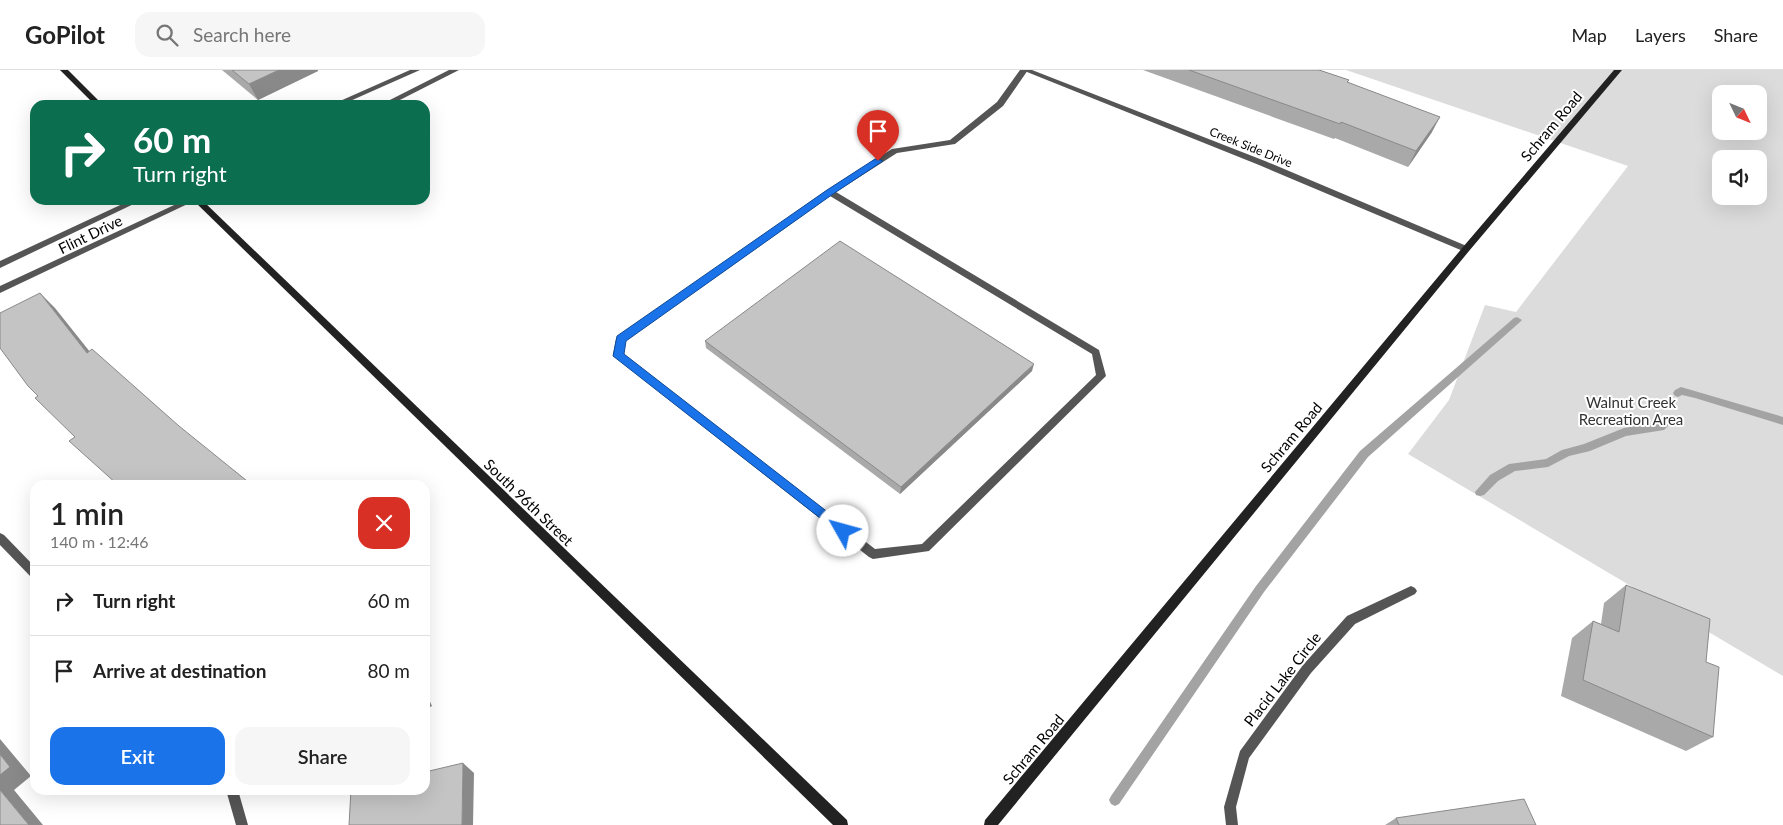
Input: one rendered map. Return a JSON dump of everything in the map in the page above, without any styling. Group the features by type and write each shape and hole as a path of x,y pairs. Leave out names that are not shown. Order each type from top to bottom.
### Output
{"main road":[{"path":"64,70 95,100"},
{"name":"Schram Road","path":"990,825 1466,250 1618,70"},
{"name":"South 96th Street","path":"202,205 842,825"}],"street":[{"path":"394,100 455,70"},
{"path":"830,192 1096,352 1101,376 925,548 873,554 618,356 621,339 830,192 895,151 952,142 1000,104 1025,70"},
{"name":"Creek Side Drive","path":"1025,70 1262,163 1466,250"},
{"path":"346,100 411,71 426,84"},
{"name":"Flint Drive","path":"0,266 128,205"},
{"name":"Flint Drive","path":"0,290 181,205"},
{"path":"0,538 30,569"},
{"name":"Placid Lake Circle","path":"1232,825 1230,807 1244,755 1307,669 1351,620 1411,591"},
{"path":"233,795 242,825"}],"green space":[{"name":"Walnut Creek Recreation Area","path":"1346,70 1783,70 1783,676 1408,454 1449,400 1485,305 1516,312 1628,166"}],"building":[{"path":"232,70 279,70 249,84"},
{"path":"1189,70 1319,70 1349,80 1347,82 1440,117 1416,151 1341,122 1340,124"},
{"path":"840,241 1034,364 901,487 705,341"},
{"path":"40,293 87,353 92,349 179,426 246,480 112,480 69,441 75,437 35,398 38,396 28,386 0,348 0,313"},
{"path":"1626,585 1710,619 1706,662 1719,667 1713,737 1583,680 1593,621 1619,632"},
{"path":"0,754 10,767 0,775"},
{"path":"463,763 462,825 349,825 351,795 430,795 430,771"},
{"path":"0,790 29,825 0,825"},
{"path":"1524,799 1536,825 1399,825 1396,818"}],"waterway":[{"path":"1115,800 1260,589 1364,454 1517,320"},
{"path":"1678,393 1681,391 1695,394 1783,421"},
{"path":"1480,492 1494,478 1513,467 1548,463 1566,453 1586,448 1624,432 1664,425"}],"route":[{"path":"843,531 618,356 621,339 830,192 878,161"}]}
